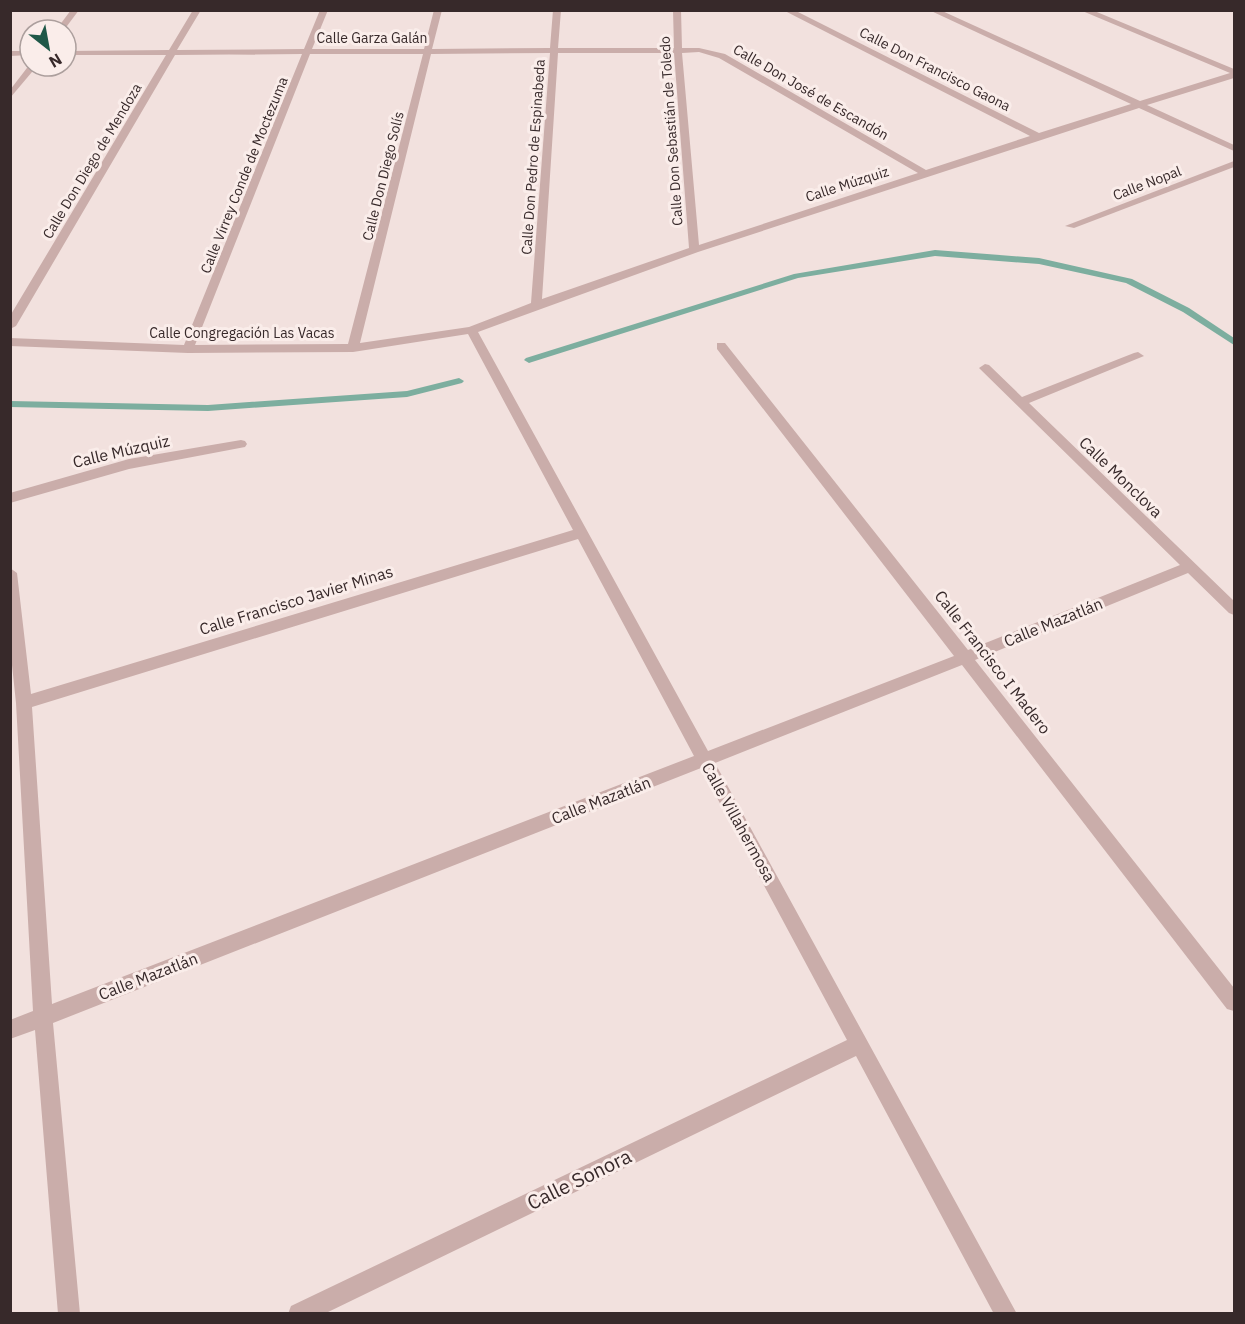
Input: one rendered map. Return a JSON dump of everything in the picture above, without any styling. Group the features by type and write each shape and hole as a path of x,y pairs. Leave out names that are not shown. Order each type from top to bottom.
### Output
{"street":[{"name":"Calle Don Diego de Mendoza","path":"10,326 197,10"},
{"name":"Calle Virrey Conde de Moctezuma","path":"188,349 324,10"},
{"name":"Calle Don Diego Solís","path":"353,348 438,10"},
{"name":"Calle Don Pedro de Espinabeda","path":"536,305 557,10"},
{"name":"Calle Don Sebastián de Toledo","path":"677,10 678,50 694,250"},
{"name":"Calle Don Francisco Gaona","path":"787,10 1038,136"},
{"path":"933,10 1143,104 1234,148"},
{"path":"1084,10 1234,74"},
{"name":"Calle Garza Galán","path":"78,53 678,50"},
{"name":"Calle Don José de Escandón","path":"678,50 699,50 722,56 926,173"},
{"name":"Calle Múzquiz","path":"471,330 694,250 1234,74"},
{"path":"10,96 24,78"},
{"name":"Calle Nopal","path":"1070,226 1234,164"},
{"name":"Calle Congregación Las Vacas","path":"10,342 188,349 353,348 471,330"},
{"name":"Calle Villahermosa","path":"471,330 1006,1314"},
{"name":"Calle Francisco I Madero","path":"722,346 1234,1002"},
{"path":"1020,402 1138,356"},
{"name":"Calle Monclova","path":"985,368 1234,609"},
{"name":"Calle Múzquiz","path":"10,498 129,464 241,444"},
{"name":"Calle Francisco Javier Minas","path":"24,703 579,532"},
{"name":"Calle Mazatlán","path":"10,1030 967,657 1190,567"},
{"path":"10,573 14,631 24,703 44,1017 69,1314"},
{"name":"Calle Sonora","path":"299,1314 860,1044"}],"waterway":[{"path":"529,360 797,276 935,253 1039,261 1129,281 1186,310 1234,342"},
{"path":"10,404 208,408 407,394 459,381"}]}
